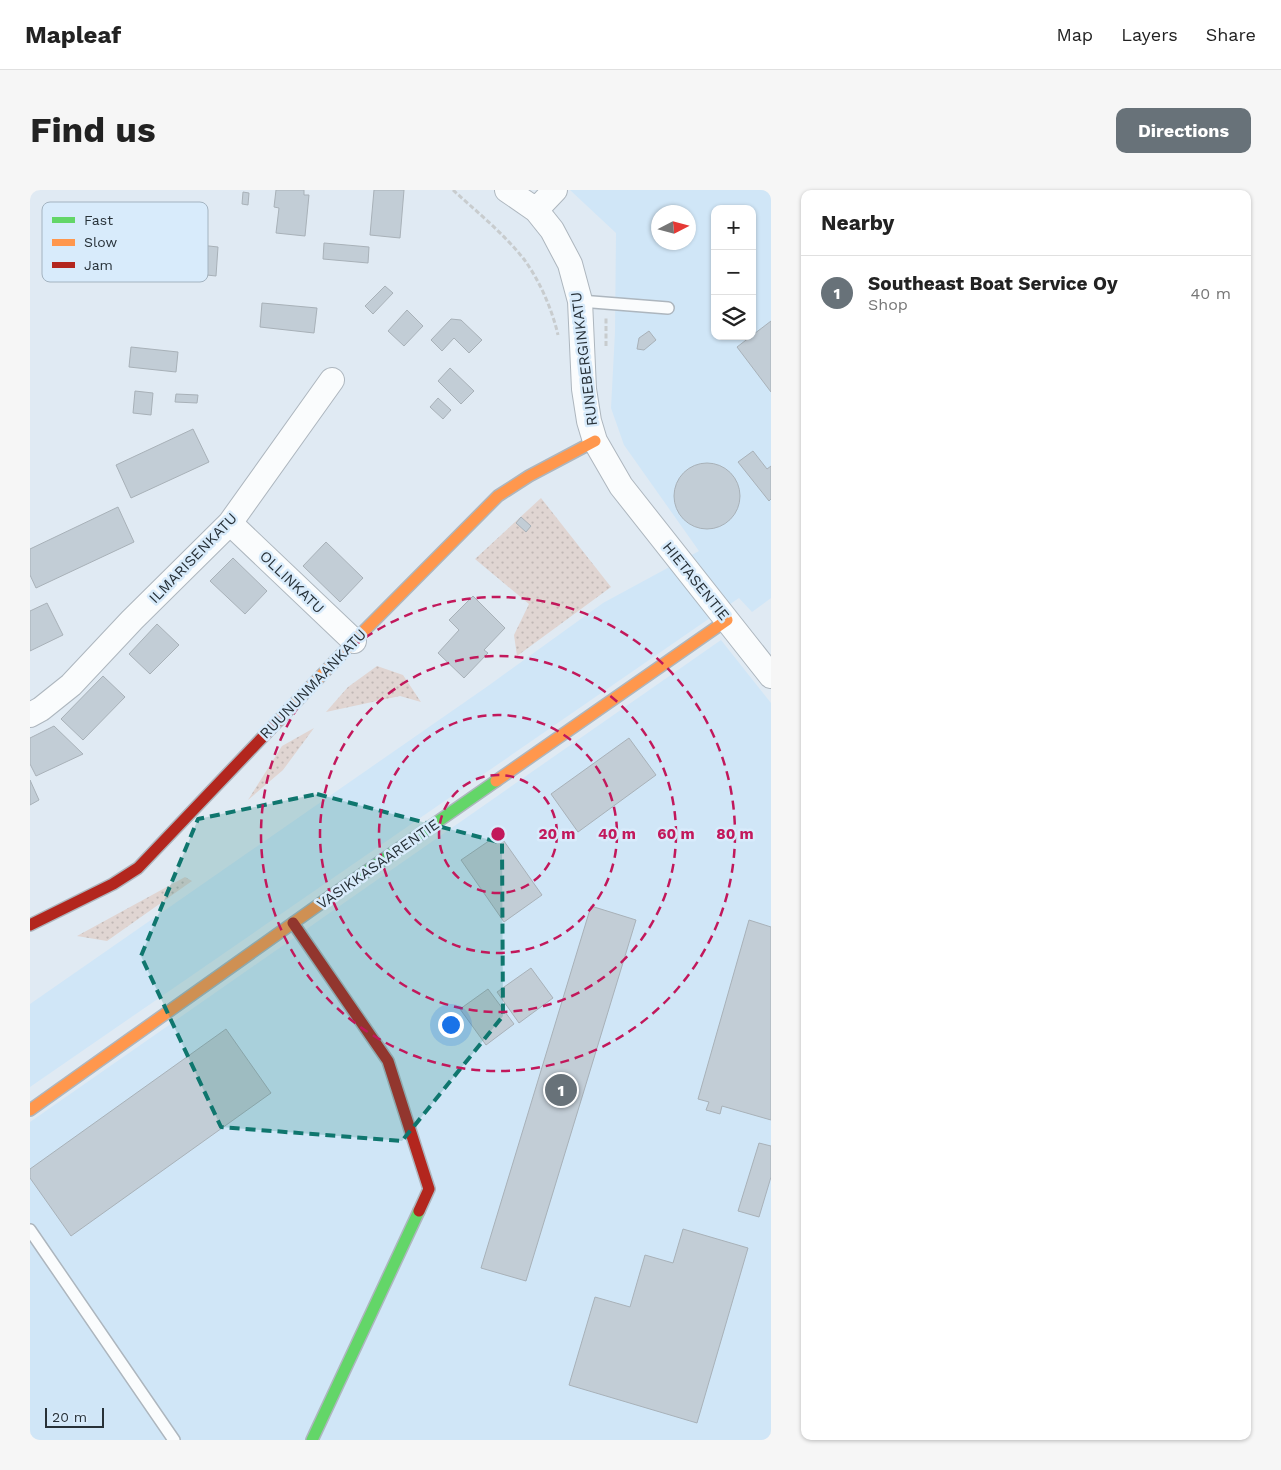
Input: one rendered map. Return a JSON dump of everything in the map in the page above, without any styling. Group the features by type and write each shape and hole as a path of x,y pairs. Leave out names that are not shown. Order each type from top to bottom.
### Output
{"street":[{"name":"RUNEBERGINKATU","path":"507,190 536,210 552,230 570,264 580,301 584,390 589,422 595,441 621,486"},
{"path":"536,210 555,190"},
{"name":"ILMARISENKATU","path":"30,715 41,709 72,685 132,620 230,523 332,380"},
{"name":"RUUNUNMAANKATU","path":"30,925 113,884 138,868 354,641 498,496 529,476 595,441"},
{"name":"HIETASENTIE","path":"621,486 771,676"},
{"name":"OLLINKATU","path":"230,523 354,641"},
{"name":"VASIKKASAARENTIE","path":"30,1110 293,923 728,620"},
{"path":"293,923 388,1061 429,1189 312,1440"}],"lane":[{"path":"580,301 668,308"},
{"path":"30,1230 174,1440"}],"path":[{"path":"452,190 523,258 549,302 560,343"},
{"path":"606,303 606,348"}],"highlighted area":[{"path":"317,794 502,843 503,1016 402,1141 221,1127 141,956 198,819"}],"shaded area":[{"path":"570,190 771,190 771,598 752,612 739,598 30,1087 30,1004 488,686 603,603 699,551 624,445 611,408 615,332 616,233"},
{"path":"541,498 611,587 517,656 514,635 529,604 475,559"},
{"path":"721,640 771,703 771,1440 30,1440 30,1122"},
{"path":"377,666 403,675 421,702 400,696 326,712 348,687"},
{"path":"314,728 283,770 248,800 282,746"},
{"path":"185,877 192,881 107,941 77,936"}],"building":[{"path":"276,190 304,190 304,195 309,195 305,236 276,233 279,208 274,207"},
{"path":"374,190 404,190 400,238 370,235"},
{"path":"243,192 249,193 248,205 242,204"},
{"path":"324,243 369,247 368,263 323,259"},
{"path":"208,246 218,247 216,276 208,275"},
{"path":"385,286 393,293 373,314 365,306"},
{"path":"262,303 317,308 314,333 260,327"},
{"path":"407,310 423,326 404,346 388,331"},
{"path":"451,319 461,320 482,340 469,353 454,338 442,351 431,340"},
{"path":"771,321 771,392 737,347 746,340 756,340 756,332"},
{"path":"649,331 656,340 644,350 637,349 639,338"},
{"path":"131,347 178,352 176,372 129,367"},
{"path":"450,368 474,391 461,404 438,381"},
{"path":"135,391 153,393 151,415 133,413"},
{"path":"176,394 198,395 197,403 175,402"},
{"path":"438,398 451,410 443,419 430,407"},
{"path":"193,429 209,462 131,498 116,465"},
{"path":"753,451 767,469 771,466 771,499 769,501 738,462"},
{"path":"713,463 731,472 738,483 740,496 738,509 731,520 720,527 701,529 683,520 676,509 674,490 683,472 694,465"},
{"path":"118,507 134,542 36,588 30,575 30,549"},
{"path":"521,517 531,526 526,532 516,523"},
{"path":"326,542 363,578 340,602 303,566"},
{"path":"233,558 267,591 245,614 210,581"},
{"path":"473,596 505,628 484,650 488,653 464,678 438,653 459,630 449,620"},
{"path":"47,603 63,635 30,651 30,611"},
{"path":"157,624 179,645 150,674 129,654"},
{"path":"103,676 125,697 83,740 61,719"},
{"path":"54,726 83,754 36,776 30,764 30,738"},
{"path":"629,738 656,775 578,832 551,794"},
{"path":"30,780 39,800 30,805"},
{"path":"499,834 542,895 504,922 461,860"},
{"path":"591,906 636,920 526,1281 481,1268"},
{"path":"749,920 771,927 771,1120 722,1106 720,1114 706,1110 709,1102 698,1099"},
{"path":"531,968 553,998 519,1023 497,992"},
{"path":"488,989 514,1024 486,1045 460,1009"},
{"path":"226,1029 271,1093 71,1236 30,1178 30,1169"},
{"path":"759,1143 771,1146 771,1177 759,1217 738,1211"},
{"path":"683,1229 748,1248 697,1423 569,1385 595,1297 630,1307 645,1255 673,1263"}],"traffic: fast":[{"path":"331,896 496,781"},
{"path":"312,1440 419,1211"}],"traffic: slow":[{"path":"278,721 354,641 498,496 529,476 595,441"},
{"path":"496,781 727,620"},
{"path":"30,1110 331,896"}],"traffic: jam":[{"path":"30,925 113,884 138,868 278,721"},
{"path":"293,923 388,1061 429,1189 419,1211"}],"place":[{"name":"Southeast Boat Service Oy","path":"561,1090"}]}
